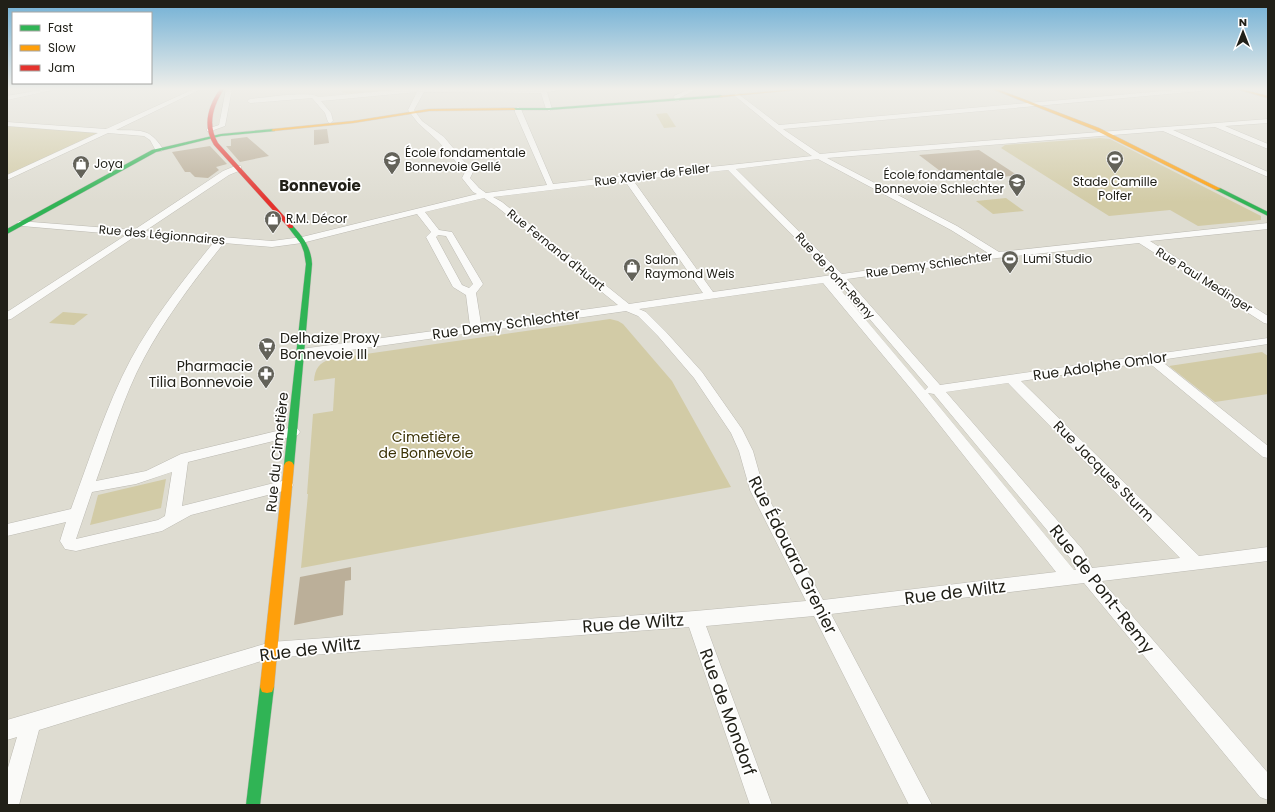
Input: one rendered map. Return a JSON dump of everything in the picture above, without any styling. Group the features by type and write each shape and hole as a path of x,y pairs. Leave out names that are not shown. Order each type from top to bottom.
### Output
{"main road":[{"path":"210,133 211,127"},
{"path":"7,232 159,149 210,133 234,133 300,127"},
{"path":"1089,127 1107,134 1268,214"},
{"name":"Rue du Cimetière","path":"210,133 216,144 302,240 308,250 310,264 293,432 286,485 271,650 253,805"}],"street":[{"path":"48,127 146,134 153,139 159,149"},
{"path":"7,178 115,127"},
{"path":"210,133 220,127"},
{"name":"Rue Fernand d'Huart","path":"426,127 441,140 469,172 466,178 476,190 485,195 627,307"},
{"path":"525,127 550,183"},
{"path":"777,127 820,157 967,235 997,255"},
{"name":"Rue Xavier de Feller","path":"420,211 485,195 729,166 852,153 1191,127"},
{"path":"1220,127 1268,147"},
{"path":"1164,129 1265,174"},
{"name":"Rue de Pont-Remy","path":"729,166 937,389 1077,555 1078,577"},
{"path":"7,317 226,173 238,168"},
{"path":"627,178 710,295"},
{"path":"420,211 436,232 448,234 478,284 471,292 476,328"},
{"name":"Rue des Légionnaires","path":"22,223 272,244 302,240 420,211"},
{"name":"Rue Demy Schlechter","path":"301,353 997,255 1268,226"},
{"path":"436,232 431,237 458,287 471,292"},
{"path":"221,240 188,280 151,336 128,377 76,513 68,541 71,544 76,545 162,524 178,514 188,510 286,485"},
{"name":"Rue Paul Medinger","path":"1141,240 1268,321"},
{"name":"Rue de Pont-Remy","path":"833,278 920,392 1078,577 1268,788"},
{"name":"Rue Édouard Grenier","path":"627,307 642,314 662,334 698,375 737,432 746,451 757,490 820,608 921,805"},
{"name":"Rue Adolphe Omlor","path":"937,389 1266,342"},
{"path":"1150,358 1268,453"},
{"name":"Rue Jacques Sturm","path":"1012,379 1196,563"},
{"path":"920,392 937,389"},
{"path":"86,488 161,472 181,459 293,432"},
{"path":"172,519 181,459"},
{"path":"7,530 76,513"},
{"name":"Rue de Wiltz","path":"7,730 271,650 695,619 820,608 1268,554"},
{"name":"Rue de Mondorf","path":"695,619 761,805"},
{"path":"8,805 31,723"}],"green space":[{"path":"7,127 48,127 106,131 7,177"},
{"name":"Stade Camille Polfer","path":"1100,138 1110,139 1261,216 1261,220 1198,226 1170,210 1109,216 1001,148 1005,145"},
{"path":"1006,198 1024,211 993,214 976,201"},
{"path":"63,312 88,314 74,325 49,323"},
{"name":"Cimetière de Bonnevoie","path":"610,319 623,324 672,381 731,487 301,568 308,494 313,414 333,411 335,378 314,381 315,373 323,362 331,359"},
{"path":"1262,352 1268,356 1268,394 1215,402 1169,366"},
{"path":"166,479 161,508 90,525 98,495"}],"building":[{"path":"327,129 329,143 314,145 314,130"},
{"path":"247,137 269,156 240,162 226,146 231,146 231,139"},
{"path":"210,146 227,164 216,167 219,170 208,178 195,177 190,172 185,172 172,152"},
{"path":"979,150 1017,175 973,181 970,179 952,180 919,155"},
{"path":"351,567 351,580 345,581 343,615 294,625 300,577"}],"traffic: fast":[{"path":"7,232 154,151 221,135 273,130"},
{"path":"1218,189 1268,214"},
{"path":"289,465 309,264 306,248 299,236 291,227"},
{"path":"253,805 267,687"}],"traffic: slow":[{"path":"273,130 304,127"},
{"path":"1092,127 1218,189"},
{"path":"267,687 289,465"}],"traffic: jam":[{"path":"209,127 212,138 216,144 291,227"}],"place":[{"name":"Stade Camille Polfer","path":"1115,174"},
{"name":"École fondamentale Bonnevoie Gellé","path":"392,175"},
{"name":"Joya","path":"81,179"},
{"name":"École fondamentale Bonnevoie Schlechter","path":"1017,197"},
{"name":"R.M. Décor","path":"273,234"},
{"name":"Lumi Studio","path":"1010,274"},
{"name":"Salon Raymond Weis","path":"632,282"},
{"name":"Delhaize Proxy Bonnevoie III","path":"267,361"},
{"name":"Pharmacie Tilia Bonnevoie","path":"266,389"}],"district":[{"name":"Bonnevoie","path":"320,186"}]}
